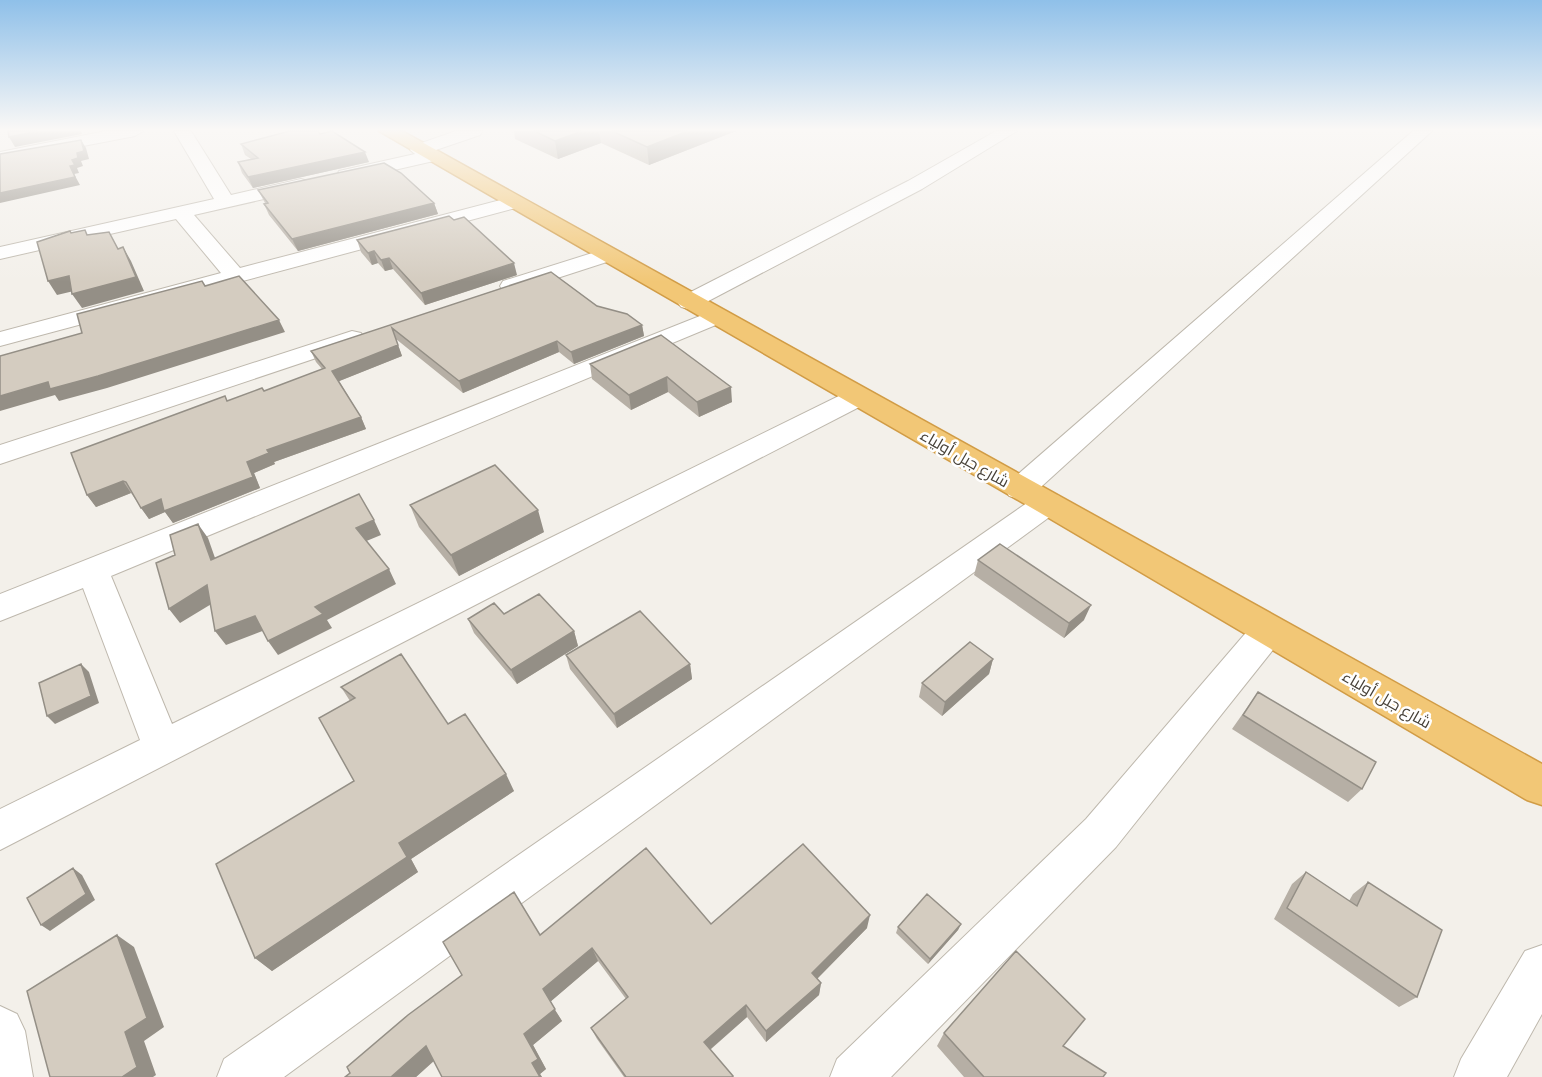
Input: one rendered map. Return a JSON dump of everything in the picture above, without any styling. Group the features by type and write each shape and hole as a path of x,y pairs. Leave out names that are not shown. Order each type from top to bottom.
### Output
{"highway":[{"name":"شارع جبل أولياء","path":"475,181 1034,496 1542,786"}],"street":[{"path":"213,181 226,202"},
{"path":"0,253 317,181"},
{"path":"0,608 702,310 922,181"},
{"path":"242,1077 1034,496 1370,181"},
{"path":"0,339 512,203"},
{"path":"181,212 234,275"},
{"path":"493,292 605,255"},
{"path":"0,455 370,333"},
{"path":"0,830 858,397"},
{"path":"92,570 162,747"},
{"path":"855,1077 1101,833 1268,631"},
{"path":"1479,1077 1542,968"},
{"path":"0,1031 8,1077"}],"building":[{"path":"0,181 55,181 0,193"},
{"path":"299,181 410,181 434,203 292,239 264,204 268,203 258,190"},
{"path":"449,216 454,220 464,217 514,263 421,293 389,258 381,260 374,251 368,253 357,240"},
{"path":"85,230 87,235 109,232 118,249 123,247 136,277 72,294 69,276 48,281 37,242 70,231 71,233"},
{"path":"551,272 597,306 627,314 642,325 571,352 557,341 459,381 392,328 398,345 332,371 361,417 267,450 269,453 247,462 253,477 164,511 161,499 141,508 126,482 123,481 87,495 71,453 225,396 227,401 262,388 264,391 325,368 311,351"},
{"path":"239,276 279,320 98,376 50,389 48,382 0,396 0,356 82,333 77,314 202,281 205,286"},
{"path":"661,335 731,387 697,402 667,377 629,395 590,364"},
{"path":"495,465 538,510 451,555 410,505"},
{"path":"359,494 374,520 356,528 389,569 315,607 323,614 268,641 255,616 215,631 207,585 169,609 156,563 175,555 170,535 198,524 211,560"},
{"path":"1000,544 1091,605 1069,623 978,560"},
{"path":"539,594 574,631 511,670 468,619 494,603 504,614"},
{"path":"640,611 690,664 614,714 566,655"},
{"path":"970,642 993,659 945,702 922,683"},
{"path":"401,654 448,724 465,714 506,774 399,843 407,857 255,958 216,864 354,781 319,718 355,698 341,687"},
{"path":"81,664 91,696 47,716 39,683"},
{"path":"1258,692 1376,762 1362,789 1243,715"},
{"path":"803,844 870,915 812,973 821,983 766,1031 746,1005 704,1042 732,1077 626,1077 591,1028 628,997 592,948 543,989 555,1009 524,1034 538,1059 532,1063 540,1077 442,1077 426,1046 391,1077 345,1077 350,1073 347,1067 408,1015 462,975 443,942 514,892 540,935 646,848 711,924"},
{"path":"73,868 86,894 41,925 27,898"},
{"path":"1306,872 1357,906 1368,882 1442,930 1417,997 1287,908"},
{"path":"927,894 961,924 930,959 898,927"},
{"path":"117,935 147,1018 125,1032 137,1067 122,1077 50,1077 27,991"},
{"path":"1016,951 1085,1019 1063,1046 1106,1073 1103,1077 984,1077 944,1033"}]}
